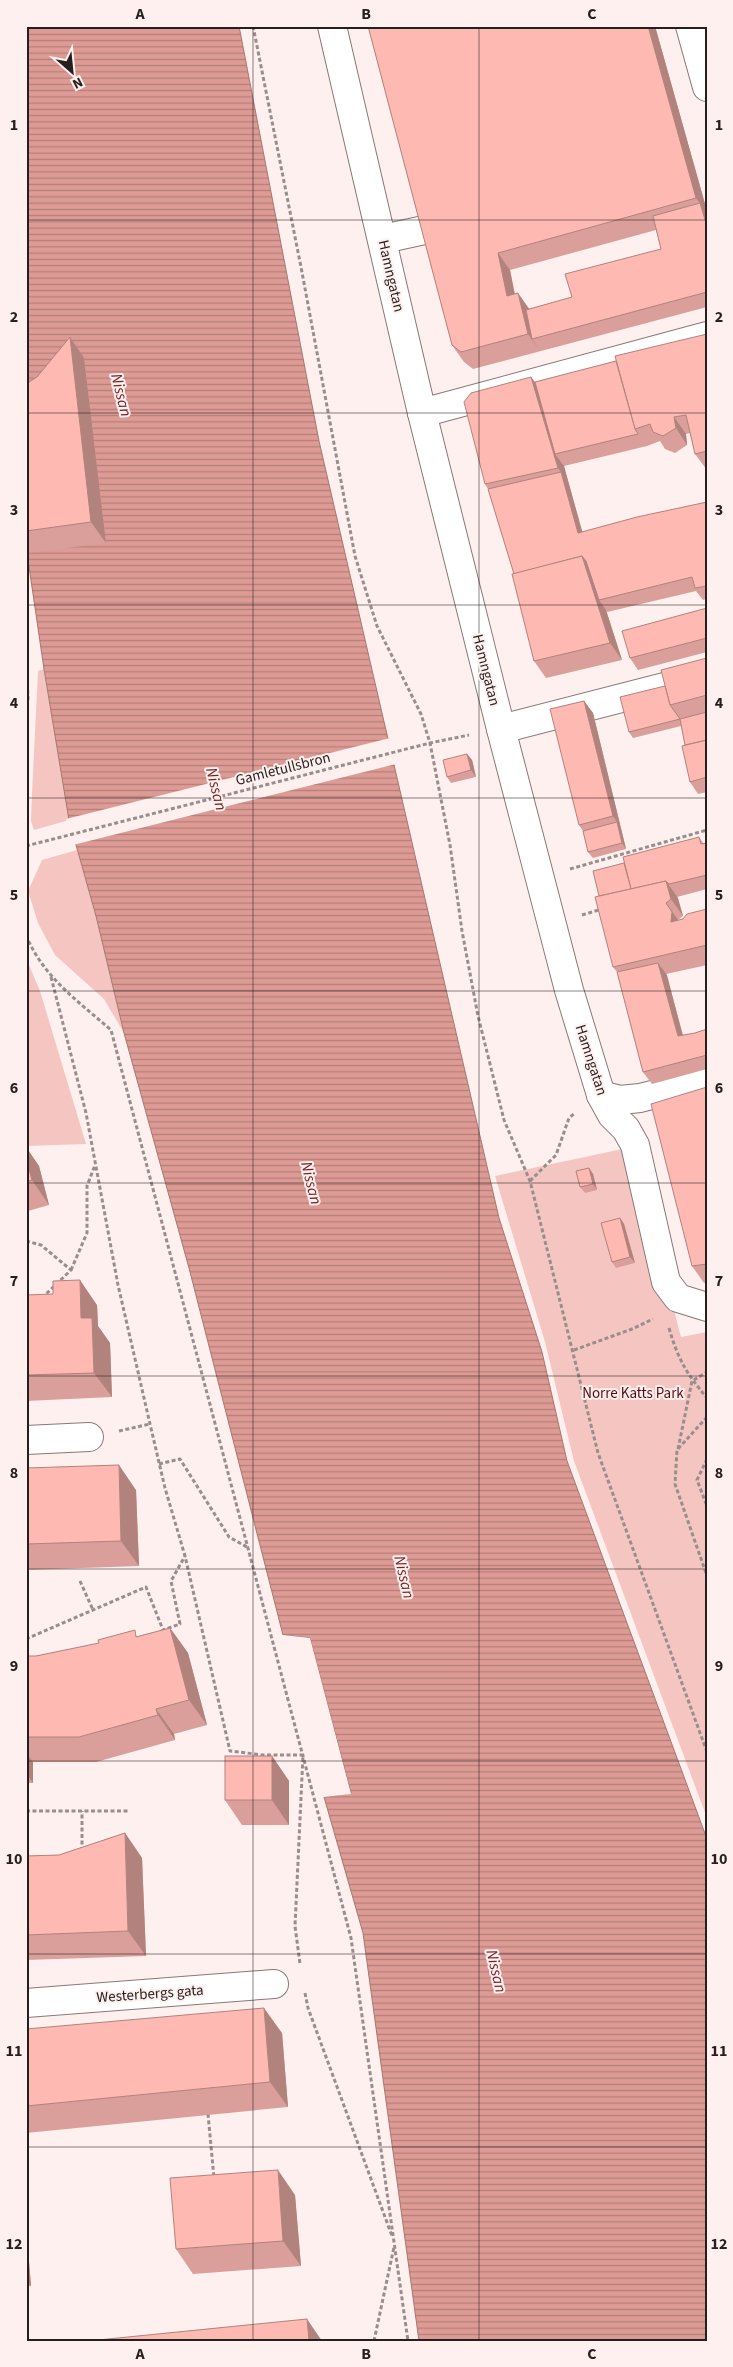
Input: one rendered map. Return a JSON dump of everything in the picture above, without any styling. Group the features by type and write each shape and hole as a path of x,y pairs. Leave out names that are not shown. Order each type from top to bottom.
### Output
{"street":[{"name":"Hamngatan","path":"332,26 422,412 501,729 569,990 601,1095 612,1115 626,1129 635,1145 666,1282 678,1298"},
{"path":"690,26 707,87"},
{"path":"383,239 429,229"},
{"path":"422,412 707,336"},
{"path":"501,729 707,676"},
{"path":"601,1095 620,1100 640,1098 707,1082"},
{"path":"678,1298 707,1307"},
{"path":"26,1440 89,1437"},
{"name":"Westerbergs gata","path":"26,2003 274,1984"}],"path":[{"path":"253,26 301,267 354,556 378,626 421,714 430,743 450,845 462,931 478,1016 504,1120 530,1181 574,1350 598,1453 707,1752"},
{"path":"26,657 28,698 26,716"},
{"name":"Gamletullsbron","path":"26,846 430,743 501,729"},
{"path":"540,877 707,830"},
{"path":"578,916 605,908"},
{"path":"26,935 34,956 50,976 111,1030 351,1938 408,2341"},
{"path":"50,976 86,1113 118,1285 159,1464 185,1556 230,1751 263,1755 303,1755"},
{"path":"530,1181 556,1155 569,1118 601,1095"},
{"path":"38,1302 71,1270 87,1233 87,1186 96,1164"},
{"path":"26,1242 40,1245 71,1270"},
{"path":"574,1350 632,1329 659,1316 678,1298"},
{"path":"667,1323 677,1358 692,1381 707,1398"},
{"path":"707,1372 692,1381 677,1450 675,1484 707,1576"},
{"path":"677,1450 707,1417"},
{"path":"159,1464 180,1459 229,1537 248,1548"},
{"path":"707,1459 697,1480 707,1506"},
{"path":"26,1639 146,1587 163,1630 180,1624 171,1581 185,1556"},
{"path":"80,1581 93,1610"},
{"path":"301,1971 295,1926 303,1755"},
{"path":"26,1811 130,1811"},
{"path":"82,1811 82,1856"},
{"path":"304,1989 308,2008 395,2244 374,2341"},
{"path":"208,2114 214,2182"}],"green space":[{"path":"44,669 69,820 34,830 31,821 38,671"},
{"path":"77,850 96,916 124,1033 104,999 55,955 38,923 28,891 42,860"},
{"path":"26,958 40,991 86,1144 26,1146"},
{"name":"Norre Katts Park","path":"632,1147 681,1337 707,1332 707,1818 574,1461 545,1342 495,1176"}],"water":[{"name":"Nissan","path":"26,26 239,26 319,441 499,1218 542,1352 567,1461 707,1839 707,2341 419,2341 363,1933 324,1797 351,1793 310,1638 283,1635 189,1268 124,1033 96,916 69,820 26,546"}],"pier":[{"path":"390,738 396,764 73,845 66,819"},
{"path":"283,1635 310,1638 351,1794 324,1797 324,1794 347,1792 308,1640 283,1638"}],"building":[{"path":"368,26 648,26 696,198 498,253 507,296 518,293 528,334 461,352 452,345"},
{"path":"700,203 707,226 707,292 532,339 526,310 572,297 565,274 661,249 653,216"},
{"path":"707,334 707,451 695,454 686,415 674,417 676,428 663,436 653,432 650,424 635,429 615,356"},
{"path":"70,337 91,522 26,531 26,384 37,377"},
{"path":"616,361 638,434 555,454 535,382"},
{"path":"531,377 558,468 485,484 464,402 471,393"},
{"path":"561,472 578,533 637,517 707,502 707,586 695,588 692,577 599,600 586,561 582,556 514,574 488,489"},
{"path":"582,556 610,643 534,661 512,574"},
{"path":"707,608 707,638 630,658 622,631"},
{"path":"707,658 707,695 670,705 661,670"},
{"path":"665,686 670,705 680,719 629,732 620,697"},
{"path":"584,701 613,816 579,825 550,709"},
{"path":"707,712 707,740 685,745 680,719"},
{"path":"707,740 707,777 690,782 682,746"},
{"path":"467,754 471,770 447,777 443,760"},
{"path":"617,822 622,843 588,852 583,831"},
{"path":"699,837 701,844 707,843 707,875 669,884 666,881 631,889 623,857"},
{"path":"624,863 631,889 599,896 593,871"},
{"path":"666,881 671,899 666,903 672,912 671,922 683,919 687,914 707,909 707,945 613,967 595,897"},
{"path":"658,963 678,1036 707,1029 707,1055 643,1072 617,972"},
{"path":"707,1087 707,1264 692,1266 651,1104"},
{"path":"26,1158 32,1180 26,1182"},
{"path":"589,1168 593,1184 580,1187 576,1171"},
{"path":"620,1218 630,1257 612,1262 601,1223"},
{"path":"80,1280 81,1318 92,1318 94,1373 26,1375 26,1295 53,1294 53,1281"},
{"path":"119,1465 121,1541 26,1544 26,1468"},
{"path":"170,1628 189,1700 156,1709 158,1715 79,1737 26,1737 26,1656 36,1656 99,1643 98,1640 135,1630 136,1637"},
{"path":"225,1756 272,1756 272,1800 225,1800"},
{"path":"125,1833 128,1931 26,1935 26,1856 59,1855"},
{"path":"264,2008 270,2082 26,2106 26,2029"},
{"path":"278,2170 283,2241 176,2249 170,2178"},
{"path":"307,2319 309,2341 88,2341"}]}
